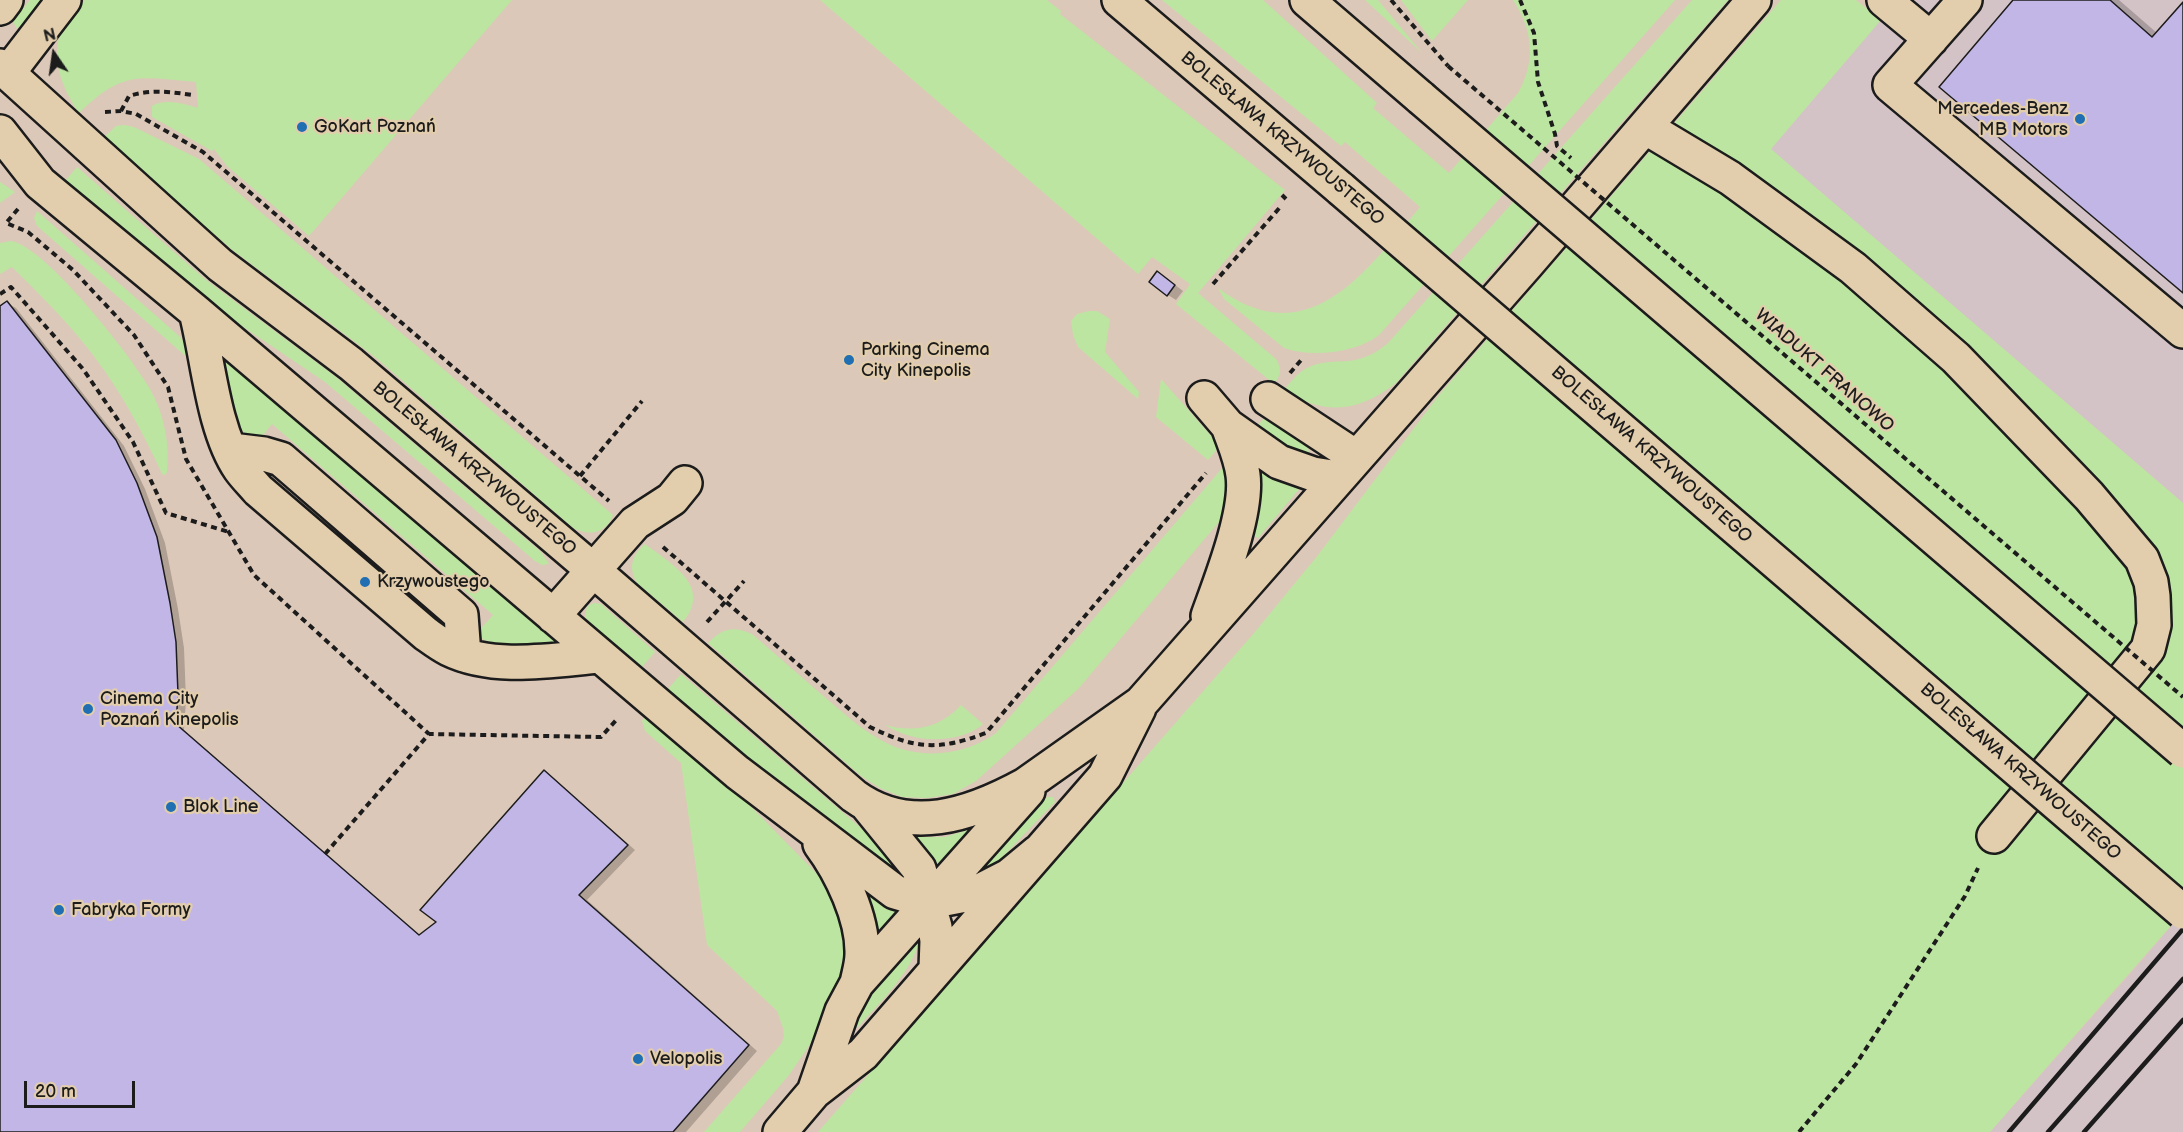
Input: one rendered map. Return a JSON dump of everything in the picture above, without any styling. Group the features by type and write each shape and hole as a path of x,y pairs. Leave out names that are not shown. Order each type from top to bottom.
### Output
{"street":[{"path":"0,8 6,0"},
{"path":"3,74 64,0"},
{"name":"BOLESŁAWA KRZYWOUSTEGO","path":"1119,0 2183,912"},
{"path":"1307,0 2183,751"},
{"path":"814,1092 843,1011 857,983 1047,770 1141,703 1754,0"},
{"path":"1884,0 1931,39"},
{"path":"1965,0 1890,85 2183,331"},
{"name":"BOLESŁAWA KRZYWOUSTEGO","path":"3,74 220,265 351,364 867,805 908,819 941,817 1008,794 1047,770"},
{"path":"1645,127 1730,178 1853,268 1947,350 2090,496 2142,559 2151,582 2153,596 2154,625 2148,649 1994,836"},
{"path":"0,132 40,183 196,312 737,772 896,892 929,902 958,898 1009,876 1038,852"},
{"path":"196,312 215,407 239,467 258,490 426,634 449,649 476,659 516,662 600,656"},
{"path":"1201,634 1226,566 1242,502 1244,477 1238,450 1231,434 1204,398"},
{"path":"1268,399 1347,468"},
{"path":"1231,434 1279,462 1313,474 1347,468"},
{"path":"553,616 635,522 672,499 677,476"},
{"path":"780,1132 814,1092 863,1054 1105,776 1141,703"},
{"path":"867,805 919,869 937,941 936,968"},
{"path":"804,824 829,856 849,898 858,925 862,952 857,983"}],"path":[{"name":"WIADUKT FRANOWO","path":"1391,0 1448,66 2183,697"},
{"path":"1520,0 1534,33 1538,82 1557,146 1597,182"},
{"path":"120,111 129,96 142,92 193,94"},
{"path":"79,139 106,112 120,111 136,114 203,152 635,522 870,727 897,740 930,746 958,744 986,733 1231,434"},
{"path":"1282,195 1286,199"},
{"path":"1213,284 1282,205"},
{"path":"0,224 6,223"},
{"path":"0,294 11,287 83,369 133,442 166,513 229,532"},
{"path":"1268,399 1302,359"},
{"path":"580,476 642,401"},
{"path":"682,647 744,581"},
{"path":"325,854 429,734 601,737 642,691"},
{"path":"1799,1132 1856,1064 1965,896 1994,836"}],"shaded area":[{"path":"1897,0 2183,0 2183,503 1770,149"},
{"path":"2183,912 2183,1132 1990,1132 2138,965"}],"green space":[{"path":"30,0 46,0 25,25 16,28 13,21"},
{"name":"GoKart Poznań","path":"85,0 512,0 309,236 227,166 214,149 212,151 152,117 152,106 163,102 198,108 196,82 133,79 108,89 79,113 63,84 57,62 57,51 58,40 64,26"},
{"path":"820,0 1047,0 1061,11 1060,14 1285,190 1198,293 1276,359 1280,372 1274,384 1176,304 1190,284 1152,257 1138,274"},
{"path":"1162,0 1263,0 1377,103 1373,108 1449,173 1518,93 1524,81 1530,58 1530,46 1525,23 1513,0 1675,0 1379,335 1346,350 1307,353 1284,348 1224,299 1218,288 1251,307 1280,313 1308,309 1333,297 1357,278 1379,256 1420,207 1345,142 1341,146"},
{"path":"1365,0 1378,0 1422,53"},
{"path":"1401,0 1468,0 1432,41"},
{"path":"1692,0 1728,0 1396,383 1368,400 1341,407 1313,404 1283,391 1307,368 1322,363 1360,359 1375,353 1388,343"},
{"path":"1781,0 1856,0 1881,20 1771,149 2183,503 2183,912 1990,1132 818,1132 1254,633 1318,555 1439,395"},
{"path":"116,126 134,127 199,159 613,515 606,526 596,532 579,531 573,528 375,357 231,249 104,137"},
{"path":"77,167 206,280 336,377 541,552 549,564 542,565 535,561 325,382 190,291 65,181"},
{"path":"0,182 15,192 0,203"},
{"path":"37,211 179,336 189,348 190,360 37,226 34,218"},
{"path":"11,241 26,247 65,282 107,329 150,389 165,429 168,451 165,475 162,474 122,398 84,343 12,267 0,274 0,243"},
{"path":"1097,311 1110,319 1105,352 1139,392 1138,399 1078,347 1071,321 1077,314"},
{"path":"224,356 564,643 552,646 497,646 475,635 493,615 272,424 255,445 246,435 231,404"},
{"path":"1161,379 1220,446 1208,460 1156,417"},
{"path":"1268,414 1308,448 1310,456 1302,458 1256,427"},
{"path":"1229,460 1233,473 1223,517 1079,688 976,781 953,794 927,798 902,797 880,788 861,776 708,643 718,634 728,630 745,631 752,634 856,724 893,746 924,753 954,751 969,747 996,733"},
{"path":"1257,464 1302,483 1258,538 1251,535"},
{"path":"645,544 676,568 691,587 693,597 691,609 683,622 637,583 634,577 632,567 634,557"},
{"path":"594,603 601,604 655,652 642,667 585,618 587,606"},
{"path":"681,674 890,853 914,884 880,872 668,689"},
{"path":"961,705 983,724 957,737 926,739 902,733 885,725 906,728 926,727 944,719"},
{"path":"648,710 698,753 821,878 832,892 849,940 838,1003 789,1075 740,1132 704,1132 781,1044 784,1037 783,1028 777,1011 707,945 681,763 645,731 642,721"},
{"path":"1047,797 1053,797 1055,802 991,869 954,884"},
{"path":"971,829 973,835 935,870 912,837 945,837"},
{"path":"851,879 899,909 877,939"},
{"path":"916,932 921,936 904,973 859,1026 852,1027 851,1020"}],"building":[{"name":"Mercedes-Benz MB Motors","path":"2013,0 2110,0 2152,37 2183,2 2183,293 1939,87"},
{"path":"1157,271 1175,285 1167,296 1149,282"},
{"name":"Cinema City Poznań Kinepolis","path":"7,301 116,440 137,483 157,537 170,603 176,642 178,694 176,724 419,935 436,922 420,910 544,770 628,845 579,895 749,1045 673,1132 0,1132 0,306"}],"railway":[{"path":"2009,1132 2183,929"},
{"path":"2048,1132 2183,979"},
{"path":"2084,1132 2183,1020"}],"place":[{"name":"Mercedes-Benz MB Motors","path":"2080,119"},
{"name":"GoKart Poznań","path":"302,127"},
{"name":"Parking Cinema City Kinepolis","path":"849,360"},
{"name":"Krzywoustego","path":"365,582"},
{"name":"Cinema City Poznań Kinepolis","path":"88,709"},
{"name":"Blok Line","path":"171,807"},
{"name":"Fabryka Formy","path":"59,910"},
{"name":"Velopolis","path":"638,1059"}]}
